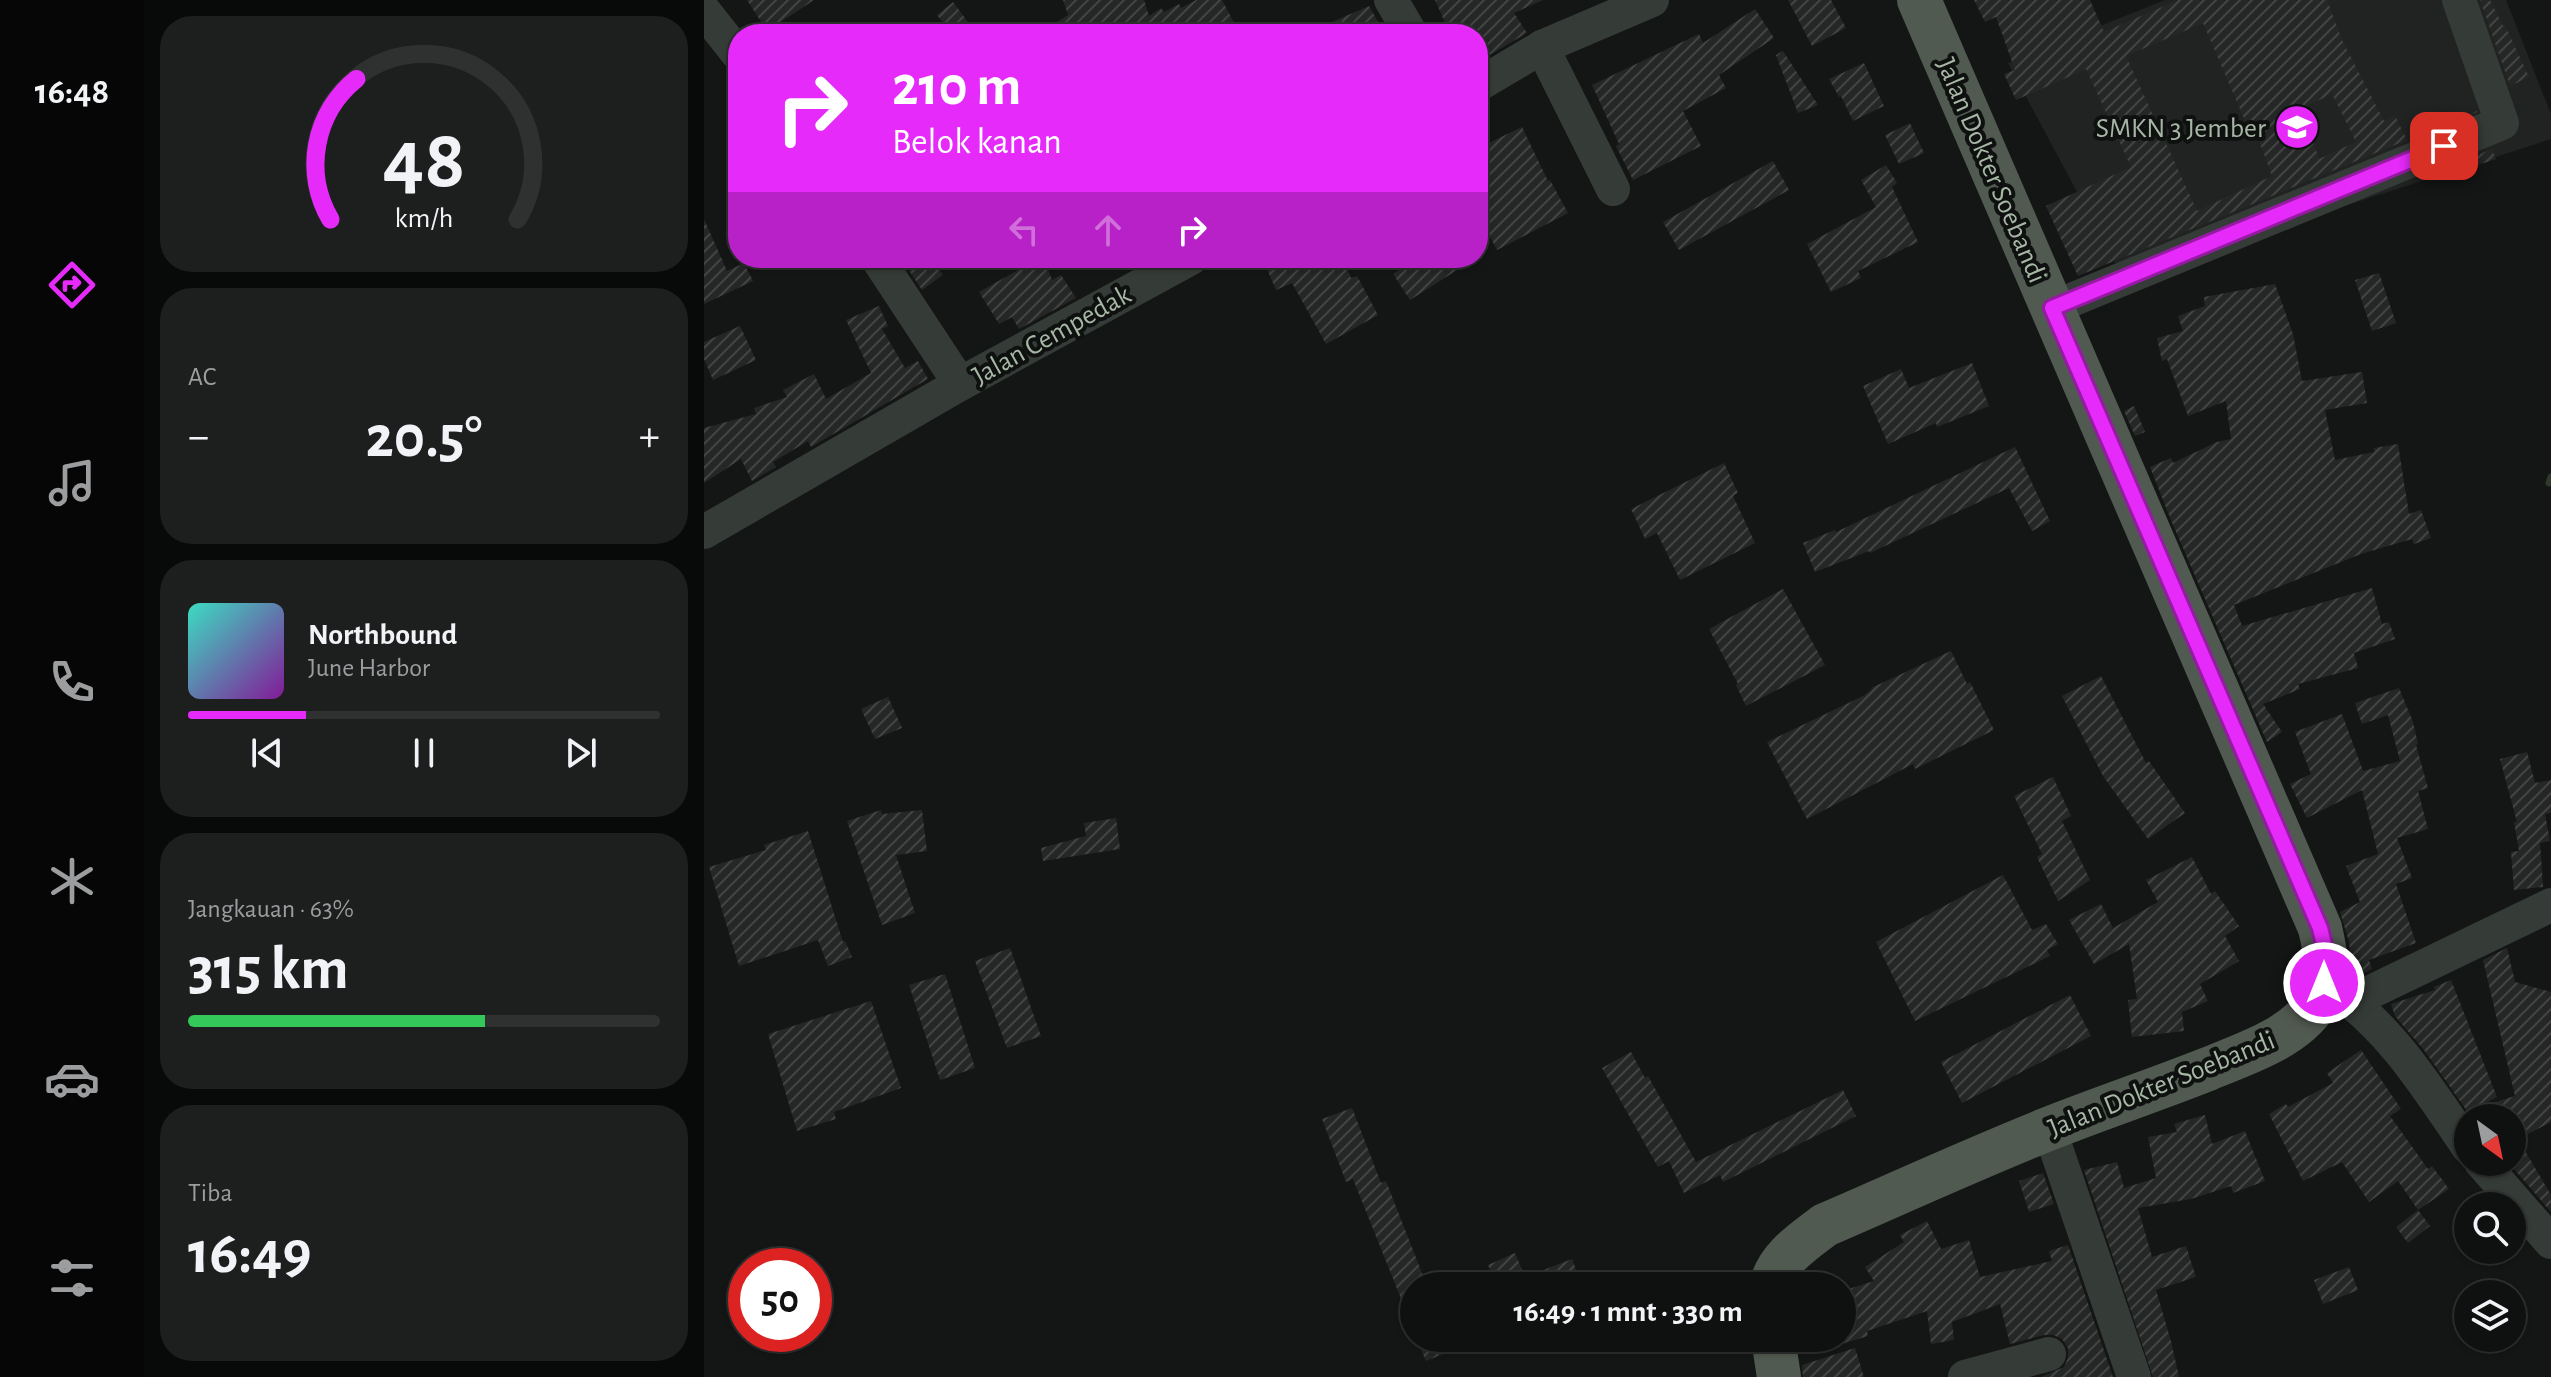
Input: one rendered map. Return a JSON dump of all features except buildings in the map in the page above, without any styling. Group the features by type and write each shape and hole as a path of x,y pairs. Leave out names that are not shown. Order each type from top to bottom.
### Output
{"main road":[{"name":"Jalan Dokter Soebandi","path":"1777,1272 1793,1248 1825,1225 2049,1128 2146,1094 2255,1049 2295,1026 2316,1004 2338,992 2320,928 1919,0"},
{"path":"1775,1352 1779,1377"}],"street":[{"path":"1391,0 1405,24"},
{"path":"1488,79 1542,47 1652,0"},
{"path":"2052,308 2502,123 2459,0"},
{"path":"704,11 728,41"},
{"path":"1542,47 1613,189"},
{"name":"Jalan Cempedak","path":"884,268 960,384 1173,268"},
{"path":"704,532 960,384"},
{"path":"2454,1127 2416,1072 2338,992 2551,905"},
{"path":"2049,1128 2134,1377"},
{"path":"2493,1176 2551,1242"},
{"path":"1965,1377 2049,1354"}],"shaded area":[{"name":"SMKN 3 Jember","path":"2165,0 2506,0 2551,114 2551,139 2123,278 2008,63"}],"waterway":[{"path":"2549,483 2551,477"}],"place":[{"name":"SMKN 3 Jember","path":"2297,127"}],"route":[{"path":"2324,983 2327,957 2320,928 2052,308 2444,146"}]}
